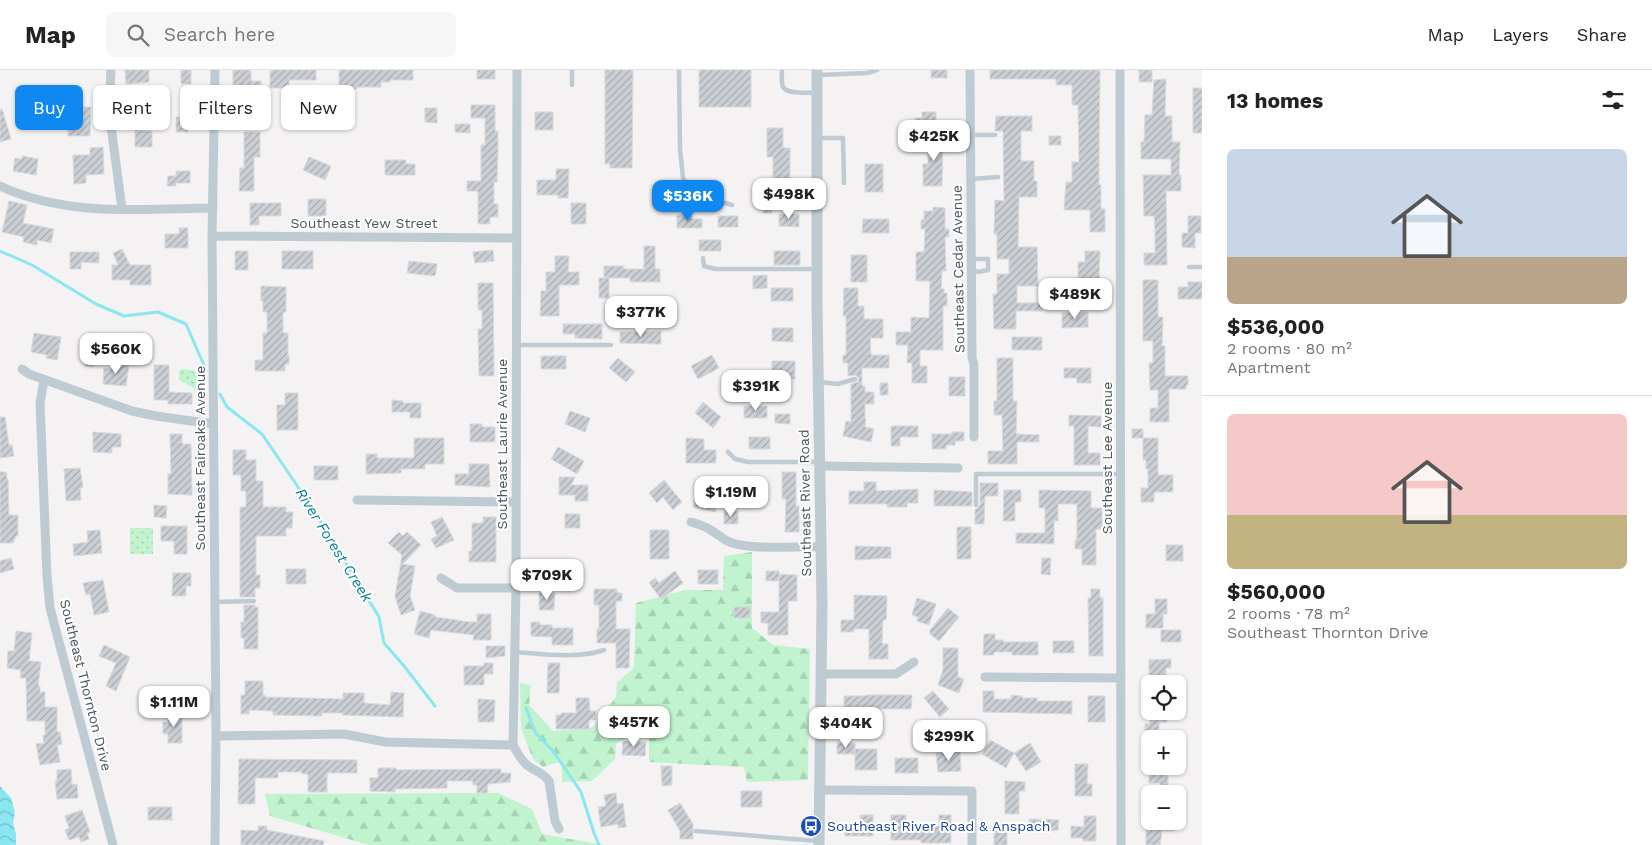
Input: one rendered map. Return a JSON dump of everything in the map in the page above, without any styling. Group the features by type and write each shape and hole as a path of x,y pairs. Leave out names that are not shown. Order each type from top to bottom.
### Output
{"street":[{"path":"111,70 109,111 122,209"},
{"name":"Southeast Fairoaks Avenue","path":"215,70 212,208 216,736 215,845"},
{"name":"Southeast Laurie Avenue","path":"513,745 516,588 516,70"},
{"name":"Southeast Cedar Avenue","path":"970,70 974,437"},
{"name":"Southeast Lee Avenue","path":"1120,70 1122,845"},
{"name":"Southeast River Road","path":"817,72 816,269 822,674 819,843"},
{"path":"0,186 19,194 62,205 85,208 212,208"},
{"name":"Southeast Yew Street","path":"212,236 516,238"},
{"path":"22,369 44,380 132,411 213,424"},
{"name":"Southeast Thornton Drive","path":"44,380 40,403 50,608 112,845"},
{"path":"820,464 958,468"},
{"path":"357,500 516,502"},
{"path":"691,522 712,530 720,538 734,544 821,547"},
{"path":"441,578 457,588 516,588"},
{"path":"822,674 896,674 914,662"},
{"path":"985,676 1121,678"},
{"path":"216,736 344,734 385,742 513,745 518,756 549,781 555,821 559,829"},
{"path":"821,790 972,791 972,845"}],"lane":[{"path":"572,70 572,85"},
{"path":"678,70 680,148 683,178 692,190 701,196 732,205"},
{"path":"782,70 782,84 788,92 817,93"},
{"path":"817,72 867,73 877,70"},
{"path":"970,135 995,135"},
{"path":"816,138 843,138 844,183"},
{"path":"971,179 998,178"},
{"path":"703,258 704,266 715,269 816,269"},
{"path":"971,258 988,259 988,270 978,272 971,268"},
{"path":"1189,267 1202,267"},
{"path":"516,345 611,345"},
{"path":"818,382 838,384 855,379"},
{"path":"728,452 735,459 748,462 820,464"},
{"path":"976,505 976,474 1121,474"},
{"path":"215,602 254,601"},
{"path":"515,652 547,655 593,654 604,650"},
{"path":"696,831 819,843"}],"green space":[{"path":"179,370 195,371 201,382 201,392 179,380"},
{"path":"130,528 153,528 153,554 130,554"},
{"path":"752,552 752,628 773,645 810,649 808,780 747,782 744,767 649,762 649,739 625,738 616,744 615,759 592,781 562,782 562,761 543,767 533,759 521,728 520,683 531,685 529,705 553,731 592,728 616,697 617,682 634,668 636,603 686,590 723,590 724,556"},
{"path":"498,793 532,809 542,834 604,845 369,845 270,816 265,794"}],"water":[{"path":"106,344 116,344 115,362 105,361"},
{"path":"0,786 11,798 15,812 13,823 16,845 0,845"}],"building":[{"path":"125,70 149,70 149,82 126,84"},
{"path":"181,70 191,70 191,84 181,84"},
{"path":"233,70 251,70 251,81 261,81 261,85 233,85"},
{"path":"316,70 316,80 289,80 289,85 281,85 281,88 271,88 270,71"},
{"path":"339,70 413,70 413,80 390,80 390,82 381,82 381,87 357,87 355,89 355,85 339,85"},
{"path":"477,70 495,70 495,79 477,79"},
{"path":"605,70 633,71 632,168 610,168 610,164 605,164"},
{"path":"699,70 751,70 751,107 699,107"},
{"path":"931,70 947,70 947,78 931,78"},
{"path":"990,70 1100,70 1099,185 1101,185 1101,209 1105,209 1105,232 1090,232 1090,210 1064,210 1066,182 1072,182 1072,162 1079,162 1078,105 1072,105 1072,85 1056,85 1056,79 990,79"},
{"path":"1139,70 1152,70 1152,82 1139,82"},
{"path":"1166,79 1165,116 1172,116 1172,142 1180,142 1179,175 1181,175 1181,191 1166,191 1167,265 1144,265 1144,253 1155,253 1155,229 1154,216 1144,216 1143,175 1171,175 1171,159 1141,159 1141,142 1144,142 1145,115 1152,115 1154,80"},
{"path":"1193,88 1202,88 1202,133 1193,133"},
{"path":"471,105 495,105 495,131 498,131 498,152 497,182 494,182 494,204 498,204 498,217 490,217 490,224 478,224 478,191 467,191 467,181 481,181 481,145 485,145 485,118 471,118"},
{"path":"83,107 91,107 90,136 68,136 68,130 83,130"},
{"path":"425,108 437,108 437,123 425,122"},
{"path":"2,109 11,139 0,142 0,110"},
{"path":"535,112 553,112 553,130 535,130"},
{"path":"922,112 936,112 936,130 915,130 915,118 922,118"},
{"path":"996,116 1032,116 1032,131 1021,131 1021,161 1034,161 1034,181 1037,181 1037,197 1019,197 1018,247 1037,247 1038,286 1017,286 1017,303 1042,303 1042,311 1016,311 1016,329 994,329 993,294 997,294 997,274 1009,274 1009,259 997,259 997,234 994,234 995,200 1004,201 1003,131 995,131"},
{"path":"176,117 180,117 180,130 188,130 188,132 176,132"},
{"path":"455,124 470,124 470,133 455,132"},
{"path":"898,127 910,127 910,134 898,134"},
{"path":"767,128 783,128 783,148 790,148 790,197 773,197 773,157 767,157"},
{"path":"135,130 152,131 152,147 135,147"},
{"path":"244,132 260,132 260,157 254,157 254,191 239,191 240,168 244,168"},
{"path":"928,135 943,135 942,186 923,186 923,164 928,164"},
{"path":"1049,136 1061,136 1061,145 1049,145"},
{"path":"103,147 104,174 86,175 86,183 74,184 73,155 90,155 90,148"},
{"path":"22,156 38,159 36,175 13,171 15,158 22,159"},
{"path":"309,157 331,166 325,180 303,170"},
{"path":"385,160 406,160 406,164 415,164 415,175 385,175"},
{"path":"865,164 883,164 883,192 865,192"},
{"path":"556,169 569,169 568,198 558,198 558,195 537,195 537,180 556,180"},
{"path":"176,171 190,171 190,183 176,183 176,186 167,186 168,176 176,176"},
{"path":"308,199 326,199 326,216 308,216"},
{"path":"9,201 27,205 23,223 54,229 51,243 37,240 37,245 23,242 24,237 2,232"},
{"path":"763,202 772,202 772,213 763,213"},
{"path":"250,203 281,203 281,216 259,216 259,225 250,225"},
{"path":"571,203 586,203 586,224 571,224"},
{"path":"933,207 945,208 945,229 949,229 949,237 945,237 946,271 942,271 941,289 944,289 944,293 947,293 947,306 943,306 943,350 920,350 920,366 927,366 927,383 912,383 912,363 907,363 908,345 896,345 896,332 911,332 911,317 929,318 930,281 916,281 916,252 924,252 925,229 921,229 921,220 924,220 924,211 933,211"},
{"path":"779,214 799,214 799,227 779,226"},
{"path":"677,215 692,216 692,219 702,219 702,228 677,228"},
{"path":"718,216 738,216 738,227 718,227"},
{"path":"1188,216 1201,216 1201,233 1195,233 1195,248 1182,247 1182,233 1188,233"},
{"path":"863,219 889,219 889,233 862,233"},
{"path":"179,228 188,228 188,248 165,248 165,234 179,234"},
{"path":"699,240 721,240 721,251 699,251"},
{"path":"644,246 655,246 655,269 660,269 660,282 630,282 630,278 604,278 604,266 644,269"},
{"path":"122,249 130,265 151,265 151,285 130,285 130,280 112,280 112,265 118,265 113,253"},
{"path":"493,250 494,261 475,263 473,252"},
{"path":"235,251 248,251 248,270 235,270"},
{"path":"282,251 313,251 313,269 282,269"},
{"path":"774,251 800,251 800,265 774,265"},
{"path":"1085,251 1100,251 1099,281 1078,281 1078,262 1085,262"},
{"path":"70,252 99,252 99,263 81,262 81,269 70,269"},
{"path":"851,255 867,255 867,282 851,282"},
{"path":"555,256 569,256 568,272 579,272 579,285 559,285 559,316 540,316 541,291 546,291 546,272 555,272"},
{"path":"409,261 437,264 435,276 407,273"},
{"path":"767,275 767,288 753,289 753,276"},
{"path":"599,278 609,278 609,298 599,298"},
{"path":"1143,280 1158,280 1158,317 1163,317 1162,346 1165,346 1165,376 1188,376 1186,389 1169,389 1169,422 1150,422 1150,408 1158,408 1158,390 1150,390 1149,363 1153,363 1153,341 1143,341"},
{"path":"1188,282 1202,282 1202,299 1178,299 1178,287 1188,287"},
{"path":"478,283 493,283 494,376 479,376 478,329 482,329 482,310 478,310"},
{"path":"261,286 286,287 286,312 283,312 283,333 288,333 289,364 285,364 285,371 255,371 255,360 263,360 263,333 267,333 267,312 263,312"},
{"path":"771,288 793,288 793,301 771,301"},
{"path":"844,288 858,288 858,306 864,306 864,319 883,319 883,338 870,338 871,355 889,355 889,368 862,368 862,386 865,386 865,392 874,392 874,404 865,404 865,427 874,429 871,442 843,436 846,421 851,422 851,384 858,382 859,379 856,375 848,376 848,363 843,363 843,355 846,355 846,316 843,316"},
{"path":"1088,312 1088,327 1062,328 1062,313"},
{"path":"563,324 602,324 602,339 575,338 575,334 563,334"},
{"path":"772,328 793,328 793,342 772,341"},
{"path":"661,331 661,344 620,343 620,332"},
{"path":"34,333 61,337 57,360 46,358 47,355 31,352"},
{"path":"1012,337 1042,337 1042,350 1012,350"},
{"path":"87,350 95,351 93,367 85,366"},
{"path":"712,355 719,368 698,379 691,366"},
{"path":"541,356 566,356 566,369 541,369"},
{"path":"618,358 635,372 626,382 609,368"},
{"path":"997,358 1013,358 1013,401 1017,401 1016,434 1039,435 1039,442 1017,442 1017,464 988,464 988,451 1003,451 1002,415 994,415 994,401 997,401"},
{"path":"772,361 795,361 795,379 772,379"},
{"path":"114,363 129,364 126,386 103,384 104,368 113,369"},
{"path":"154,365 169,365 169,392 192,393 192,404 168,404 168,400 154,400"},
{"path":"1064,368 1091,368 1091,383 1077,383 1077,378 1064,378"},
{"path":"949,377 965,377 965,396 949,396"},
{"path":"880,383 888,383 888,395 880,395"},
{"path":"285,393 298,393 298,430 277,430 277,405 285,405"},
{"path":"392,400 403,401 403,403 421,403 421,418 410,418 410,412 392,412"},
{"path":"703,402 721,417 713,428 695,413"},
{"path":"744,406 767,406 767,418 744,418"},
{"path":"570,411 590,418 585,432 565,424"},
{"path":"775,414 790,414 790,424 775,423"},
{"path":"1069,415 1101,416 1101,427 1088,426 1088,453 1100,453 1100,465 1074,465 1074,426 1069,426"},
{"path":"0,417 5,417 9,445 12,445 14,456 0,458"},
{"path":"470,424 482,424 482,427 495,427 495,442 470,442"},
{"path":"891,426 918,426 918,437 900,437 900,446 891,446"},
{"path":"1132,429 1143,429 1143,438 1132,438"},
{"path":"93,432 121,434 121,447 112,447 112,453 93,452"},
{"path":"952,432 964,432 964,441 955,441 955,445 946,445 946,449 932,449 932,434 952,434"},
{"path":"170,434 182,434 182,444 191,444 192,495 168,494 168,474 171,474"},
{"path":"749,437 770,437 770,449 749,449"},
{"path":"414,438 444,438 444,464 425,464 425,469 401,469 401,473 366,474 366,454 377,454 377,458 414,458"},
{"path":"686,438 704,439 704,450 716,450 716,463 686,463"},
{"path":"1143,438 1158,438 1158,475 1173,475 1173,492 1154,492 1154,502 1141,502 1141,488 1148,488 1148,469 1146,469 1146,460 1143,460"},
{"path":"558,447 584,461 577,474 551,459"},
{"path":"233,450 246,450 246,460 256,460 256,481 263,481 263,507 286,507 286,512 293,512 292,528 286,528 286,536 256,536 256,575 260,575 260,588 255,588 255,597 240,597 240,507 246,507 246,491 241,491 241,475 233,475"},
{"path":"469,464 489,464 490,487 455,485 455,474 469,474"},
{"path":"314,466 338,466 338,480 314,480"},
{"path":"80,468 83,488 80,488 81,500 66,501 64,469"},
{"path":"0,472 6,472 8,479 9,515 18,515 18,536 16,536 13,543 0,543"},
{"path":"782,472 796,472 796,506 799,506 799,532 785,532 786,499 782,499"},
{"path":"559,477 575,477 571,485 588,485 588,501 575,501 575,495 559,495"},
{"path":"664,480 682,502 673,510 663,497 657,503 649,493"},
{"path":"864,482 876,482 876,491 918,489 918,503 907,503 907,507 887,507 887,504 849,504 849,491 864,491"},
{"path":"980,483 998,483 998,496 985,496 984,524 975,524 975,509 980,505"},
{"path":"934,490 972,492 972,506 934,506"},
{"path":"1004,490 1021,490 1021,502 1015,502 1015,521 1003,521"},
{"path":"1039,490 1091,491 1091,508 1102,508 1102,529 1096,529 1096,565 1082,565 1082,549 1075,549 1075,540 1077,540 1077,504 1058,504 1058,521 1054,521 1054,544 1016,543 1016,533 1045,533 1045,508 1039,508"},
{"path":"696,494 718,498 715,512 693,507"},
{"path":"154,505 167,506 166,518 154,517"},
{"path":"724,511 738,511 738,524 724,524"},
{"path":"565,514 580,514 580,528 565,528"},
{"path":"442,517 454,540 436,548 431,539 437,536 431,522"},
{"path":"483,517 496,517 496,562 469,562 469,551 472,551 472,523 483,523"},
{"path":"161,526 187,526 187,554 174,554 174,541 161,541"},
{"path":"957,527 971,527 971,559 957,559"},
{"path":"100,530 102,553 74,556 73,544 88,542 87,531"},
{"path":"650,530 669,530 669,559 650,559"},
{"path":"399,532 403,536 407,532 421,545 403,564 415,566 410,596 415,610 401,615 395,596 402,555 388,543"},
{"path":"1166,545 1183,545 1183,561 1166,561"},
{"path":"855,546 891,547 891,558 855,560"},
{"path":"11,558 14,569 0,573 0,561"},
{"path":"1042,558 1051,558 1050,575 1041,574"},
{"path":"286,569 306,569 306,584 286,584"},
{"path":"698,570 718,570 718,584 698,584"},
{"path":"675,571 683,583 661,599 649,583 655,578 659,583"},
{"path":"766,571 779,571 779,581 766,581"},
{"path":"173,573 191,573 191,586 186,586 186,596 172,596"},
{"path":"779,574 797,575 797,601 788,601 788,635 768,635 768,623 761,623 761,612 779,612"},
{"path":"103,580 109,612 94,615 90,594 86,595 83,583"},
{"path":"594,589 617,589 617,593 622,593 622,601 616,601 616,629 630,629 629,668 616,668 616,643 597,643 599,605 594,605"},
{"path":"1091,589 1100,589 1100,598 1103,598 1103,656 1089,656 1088,598 1091,598"},
{"path":"539,593 555,593 554,610 539,610"},
{"path":"854,595 887,596 882,644 888,644 888,659 869,659 869,629 854,629 854,632 841,632 841,620 854,620"},
{"path":"917,598 936,604 929,625 917,621 918,617 912,615"},
{"path":"1155,599 1167,599 1167,614 1163,614 1163,628 1146,628 1146,614 1155,614"},
{"path":"244,605 255,605 255,607 258,607 258,649 244,649 244,638 241,638 241,622 244,622"},
{"path":"734,607 750,607 750,618 734,618"},
{"path":"948,608 959,617 939,641 930,634 930,630"},
{"path":"420,611 435,615 435,617 469,622 477,622 477,614 491,614 491,640 473,640 474,635 431,630 429,638 414,634"},
{"path":"531,622 540,622 540,625 552,625 552,628 573,628 573,645 552,645 552,637 531,636"},
{"path":"1161,630 1181,630 1181,642 1161,642"},
{"path":"16,631 32,633 29,661 41,662 38,686 40,686 40,692 45,692 45,707 57,707 57,732 60,732 62,744 57,745 60,762 40,765 36,744 44,743 45,721 27,721 26,678 20,678 21,670 7,668 8,651 14,651"},
{"path":"984,634 995,634 995,640 1003,640 1003,642 1038,642 1038,655 1012,655 1012,652 994,652 994,655 983,655"},
{"path":"1053,641 1074,641 1074,653 1053,653"},
{"path":"104,645 130,657 116,691 106,686 116,663 99,656"},
{"path":"486,646 505,646 505,656 486,658"},
{"path":"943,648 958,648 958,677 964,679 959,693 938,685 943,670"},
{"path":"1171,659 1171,668 1166,668 1166,675 1149,675 1149,660"},
{"path":"484,663 493,663 493,674 484,674 484,685 464,685 464,666 484,666"},
{"path":"548,663 560,663 559,693 547,693"},
{"path":"245,681 263,681 263,695 265,697 343,699 343,693 364,693 364,703 390,705 391,692 404,693 403,717 342,715 343,713 322,713 322,716 273,715 273,711 249,710 249,714 241,714 241,695 245,695"},
{"path":"933,691 949,709 940,717 924,698"},
{"path":"983,691 994,691 994,699 1011,699 1011,695 1022,696 1022,698 1037,698 1037,701 1072,701 1072,714 983,712"},
{"path":"912,695 911,709 857,709 857,717 844,717 844,696"},
{"path":"1088,696 1105,696 1105,722 1088,722"},
{"path":"576,698 589,698 590,711 596,711 596,720 589,720 589,729 556,729 556,715 576,713"},
{"path":"478,699 495,700 494,722 478,722"},
{"path":"168,712 182,712 182,743 168,743 168,734 163,734 163,722 168,722"},
{"path":"1150,720 1167,720 1167,722 1159,722 1159,730 1145,730 1145,724 1150,724"},
{"path":"990,740 1014,753 1006,768 982,754"},
{"path":"623,741 646,742 645,756 622,755"},
{"path":"837,743 855,743 855,754 837,754"},
{"path":"1030,743 1041,762 1026,771 1014,753"},
{"path":"855,749 877,749 877,770 855,770"},
{"path":"960,751 961,771 938,772 936,753"},
{"path":"895,758 918,758 918,773 895,773"},
{"path":"239,759 357,760 357,773 327,773 327,792 308,792 308,774 302,774 302,772 278,772 278,778 255,778 255,804 238,804"},
{"path":"1075,764 1088,764 1087,784 1092,784 1092,796 1075,796"},
{"path":"661,766 672,766 672,785 662,786"},
{"path":"378,768 396,768 396,770 501,769 501,773 511,773 510,782 488,784 487,793 477,793 477,785 473,785 473,781 447,781 447,788 395,789 395,792 370,791 370,778 378,778"},
{"path":"71,769 72,785 77,784 78,798 57,799 55,781 57,781 57,770"},
{"path":"1149,775 1168,775 1168,785 1149,783"},
{"path":"1005,781 1025,782 1025,791 1019,791 1019,814 1005,814"},
{"path":"741,791 762,791 762,807 741,807"},
{"path":"616,793 617,804 623,803 626,827 618,828 618,824 601,827 598,807 606,806 604,795"},
{"path":"680,803 693,824 693,839 680,839 680,831 668,810"},
{"path":"148,807 172,807 172,820 148,820"},
{"path":"82,810 90,832 87,833 89,839 81,842 79,837 69,840 65,830 69,828 65,816"},
{"path":"860,815 873,815 873,836 845,836 845,823 860,823"},
{"path":"891,815 906,815 906,826 939,826 939,815 951,815 951,843 891,840"},
{"path":"1084,816 1096,816 1096,841 1083,841 1083,838 1071,838 1071,826 1084,827"},
{"path":"1029,819 1059,820 1058,830 1029,832"},
{"path":"994,824 1007,824 1007,845 994,845"},
{"path":"258,826 267,826 267,830 324,841 323,845 241,845 241,830 258,831"},
{"path":"1146,830 1174,830 1162,831 1160,845 1146,845"}],"waterway":[{"name":"River Forest Creek","path":"0,251 32,265 96,304 124,316 158,312 186,324 206,370"},
{"name":"River Forest Creek","path":"220,394 227,407 262,434 313,509 379,617 384,643 435,706"},
{"name":"River Forest Creek","path":"526,708 535,732 553,751 581,792 599,845"}],"place":[{"name":"Southeast River Road & Anspach","path":"811,826"}]}
